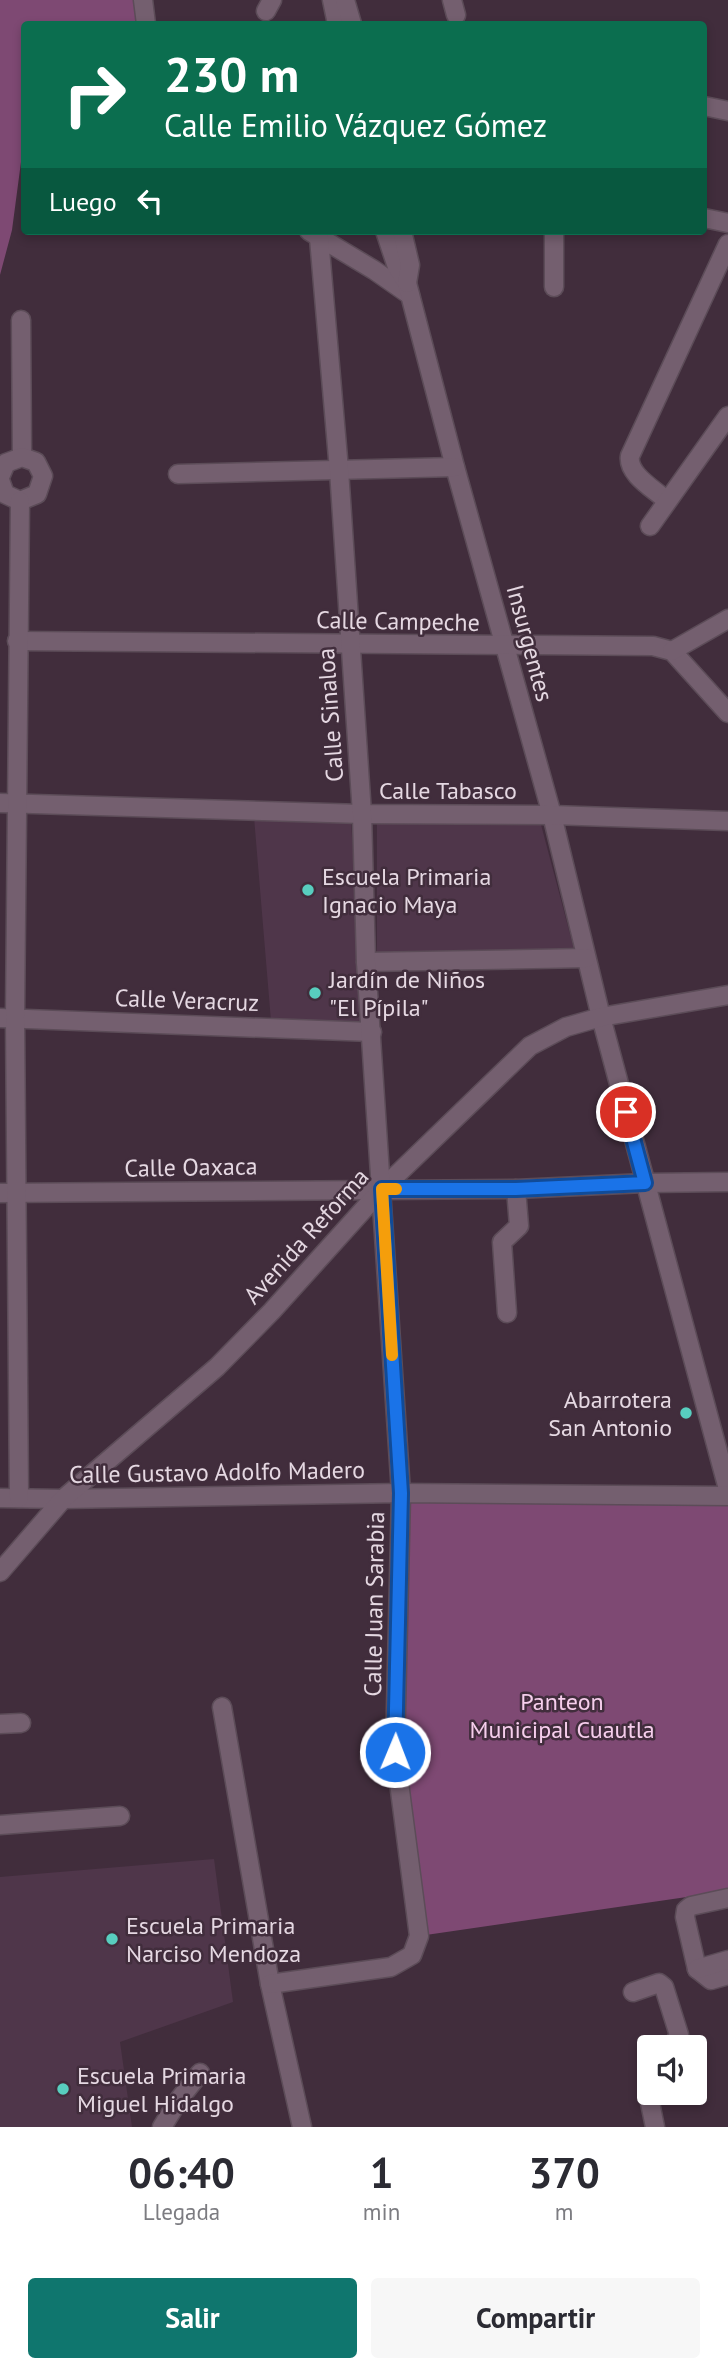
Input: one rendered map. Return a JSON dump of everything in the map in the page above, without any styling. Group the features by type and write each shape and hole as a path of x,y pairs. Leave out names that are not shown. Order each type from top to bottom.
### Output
{"street":[{"path":"143,0 146,21"},
{"path":"332,0 336,21"},
{"path":"345,0 351,21"},
{"path":"707,107 728,111"},
{"path":"707,219 728,223"},
{"name":"Calle Sinaloa","path":"314,235 339,470 362,814 366,962 382,1189"},
{"path":"316,235 409,289"},
{"name":"Insurgentes","path":"386,235 397,267 409,289 455,467 507,647 552,815 601,1017 728,1489"},
{"name":"Insurgentes","path":"403,235 410,265 409,289"},
{"path":"554,235 554,287"},
{"path":"666,500 633,471 629,464 728,244"},
{"path":"21,320 22,457"},
{"path":"650,526 728,416"},
{"path":"22,457 36,462 43,476 37,494 20,501 5,494 0,478 6,463 22,457"},
{"path":"178,474 455,467"},
{"path":"19,1497 9,1193 7,1018 9,803 20,501"},
{"path":"728,619 671,652 728,713"},
{"name":"Calle Campeche","path":"17,641 507,647 653,646 671,652"},
{"name":"Calle Tabasco","path":"9,803 362,814 552,815 728,821"},
{"path":"366,962 586,958"},
{"name":"Avenida Reforma","path":"0,1572 63,1499 217,1367 272,1311 382,1189 530,1046 566,1027 601,1017 728,995"},
{"name":"Calle Veracruz","path":"7,1018 372,1032"},
{"name":"Calle Oaxaca","path":"9,1193 516,1189 728,1182"},
{"name":"Calle Juan Sarabia","path":"270,1984 391,1967 412,1955 419,1936 395,1752 401,1493 382,1189"},
{"path":"506,1313 501,1250 502,1242 519,1226 516,1189"},
{"name":"Calle Gustavo Adolfo Madero","path":"0,1498 401,1493 728,1496"},
{"path":"222,1707 270,1984 302,2127"},
{"path":"0,1724 20,1723"},
{"path":"0,1825 120,1816"},
{"path":"728,1898 691,1906 686,1910 685,1917 697,1969 711,1980 728,1975"},
{"path":"697,1969 728,1960"},
{"path":"633,1992 659,1983 664,1987 679,2035"},
{"path":"162,2127 200,2073"},
{"path":"650,2105 655,2127"}],"shaded area":[{"name":"Escuela Primaria Ignacio Maya","path":"254,817 351,821 364,1024 271,1021"},
{"path":"540,821 574,949 377,953 377,822"},
{"name":"Escuela Primaria Narciso Mendoza","path":"214,1859 233,2002 120,2042 132,2127 0,2127 0,1877"}],"green space":[{"path":"0,0 143,0 139,21 21,21 21,162 12,230 0,275"},
{"name":"Panteon Municipal Cuautla","path":"401,1493 728,1496 728,1891 419,1936 395,1752"}],"slow traffic":[{"path":"392,1355 382,1189 396,1189"}],"place":[{"name":"Escuela Primaria Ignacio Maya","path":"308,890"},
{"name":"Jardín de Niños \"El Pípila\"","path":"315,993"},
{"name":"Abarrotera San Antonio","path":"686,1413"},
{"name":"Escuela Primaria Narciso Mendoza","path":"112,1939"},
{"name":"Escuela Primaria Miguel Hidalgo","path":"63,2089"}],"route":[{"path":"395,1752 401,1493 382,1189 516,1189 645,1183 626,1112"}]}
